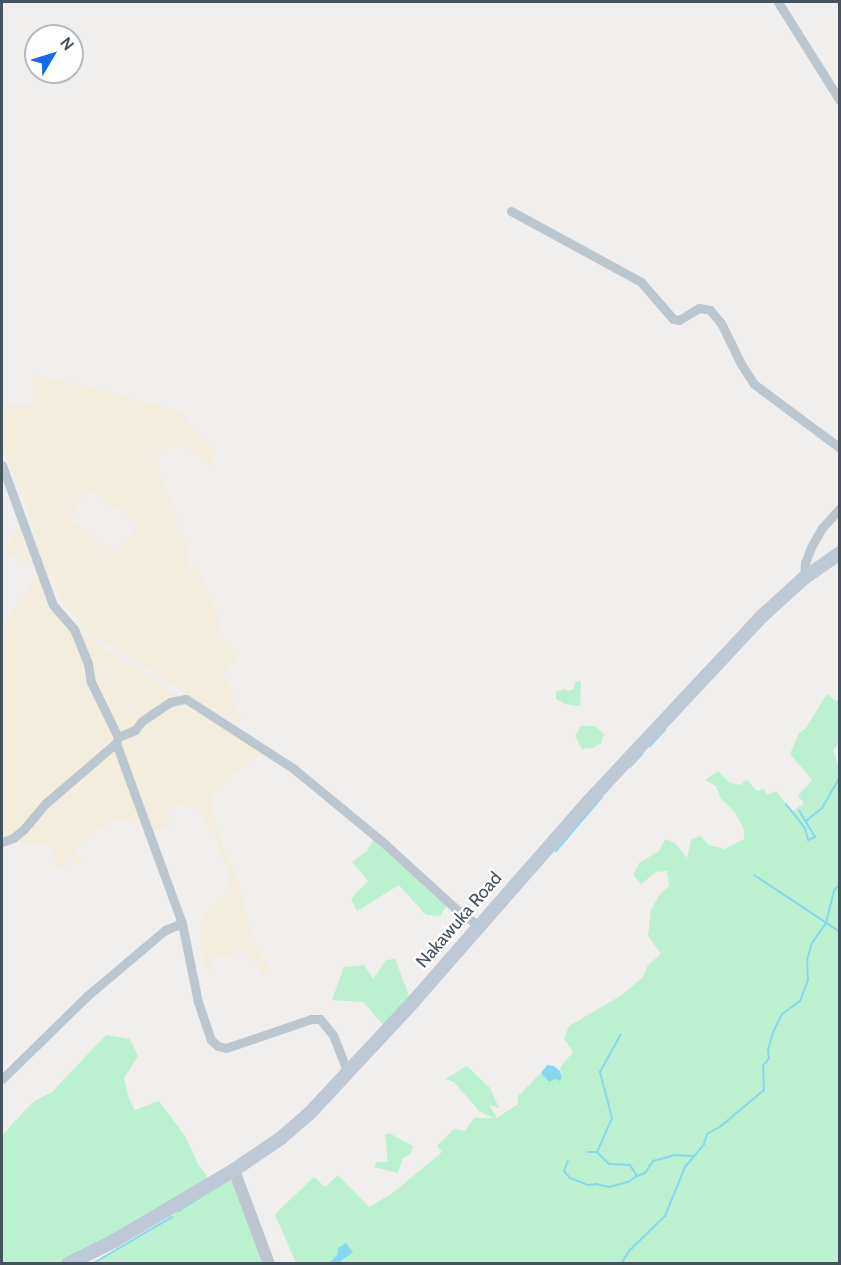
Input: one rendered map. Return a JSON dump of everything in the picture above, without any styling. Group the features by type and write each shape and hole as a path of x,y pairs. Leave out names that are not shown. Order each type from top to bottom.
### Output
{"main road":[{"name":"Nakawuka Road","path":"68,1263 114,1241 234,1170 303,1119 348,1073 593,796 761,617 804,578 840,553"}],"street":[{"path":"778,2 840,101"},
{"path":"511,212 641,282 673,319 679,320 699,308 710,310 721,323 741,364 754,384 840,448"},
{"path":"2,465 53,605 74,629 92,682 117,740 182,923 198,1002 214,1043 226,1048 310,1018 320,1018 333,1035 348,1073"},
{"path":"804,578 805,562 811,548 822,528 840,507"},
{"path":"2,842 13,838 24,829 46,803 117,740 135,730 142,721 170,702 186,699 294,769 385,844 455,908 479,926"},
{"path":"2,1079 87,996 165,930 182,923"},
{"path":"234,1170 269,1263"}],"green space":[{"path":"581,681 580,706 565,704 556,699 556,692 574,689 575,682"},
{"path":"827,694 839,704 839,743 833,750 840,771 839,1263 339,1263 346,1259 338,1254 329,1263 296,1263 275,1214 314,1177 325,1187 338,1175 369,1207 394,1192 442,1152 437,1146 454,1129 465,1131 474,1118 494,1118 480,1112 454,1082 445,1079 467,1066 490,1088 499,1108 489,1105 497,1118 518,1104 518,1096 541,1073 549,1082 562,1078 560,1068 573,1052 564,1038 569,1026 622,995 643,977 648,965 661,954 648,936 651,910 660,894 669,886 667,871 656,872 641,884 633,875 639,863 659,851 665,839 675,843 687,858 691,840 700,836 709,845 724,849 744,839 744,829 734,811 721,799 716,786 705,780 718,771 730,783 740,785 747,780 757,791 764,789 767,795 776,791 792,811 804,804 798,795 812,780 790,754 799,733 806,728"},
{"path":"581,726 594,726 604,734 601,743 592,748 582,749 575,736"},
{"path":"375,837 447,905 440,916 426,915 399,885 357,911 351,899 368,881 352,862 368,850"},
{"path":"395,959 411,1000 385,1027 363,1002 332,1000 344,967 364,965 373,979 386,960"},
{"path":"106,1035 130,1039 138,1056 124,1078 129,1099 135,1110 159,1101 185,1136 198,1164 207,1176 205,1181 87,1250 55,1264 2,1263 2,1135 33,1102 52,1092"},
{"path":"389,1133 413,1146 411,1153 403,1158 398,1173 374,1167 377,1162 388,1162 385,1135"},
{"path":"232,1180 265,1264 92,1264 215,1188"}],"sand":[{"path":"34,375 94,388 182,413 215,450 211,467 202,458 178,445 157,453 163,489 171,498 178,515 175,529 191,543 185,572 196,565 217,612 222,637 240,655 223,675 235,692 231,700 242,715 237,726 113,646 94,637 64,604 41,565 31,519 2,444 2,411 11,405 32,406","holes":["89,490 137,523 118,554 69,519"]},
{"path":"23,523 32,565 3,551"},
{"path":"34,580 40,580 58,610 92,641 263,752 232,774 210,799 222,844 239,881 245,911 260,955 272,970 263,977 242,948 226,958 214,954 210,969 202,964 201,918 230,889 228,870 219,853 214,833 196,809 181,803 167,813 170,827 153,830 121,818 73,847 84,862 76,863 68,856 65,861 67,870 56,866 53,852 45,845 21,844 16,840 2,846 2,629"}],"water":[{"path":"547,1065 554,1066 560,1071 562,1078 559,1081 555,1079 549,1082 541,1073"},
{"path":"346,1243 353,1252 339,1263 329,1263 338,1254 338,1248"}],"waterway":[{"path":"650,746 665,730"},
{"path":"630,767 642,754"},
{"path":"806,821 822,808 840,777"},
{"path":"556,851 602,797"},
{"path":"786,804 805,828 808,840 815,837 799,810"},
{"path":"754,875 840,932"},
{"path":"621,1264 629,1251 665,1216 685,1167 704,1144 707,1134 721,1126 764,1090 763,1066 769,1058 768,1050 773,1032 782,1014 800,1001 808,980 807,960 812,943 826,923 834,890 840,885"},
{"path":"597,1152 612,1118 600,1072 621,1034"},
{"path":"588,1152 597,1152 609,1164 630,1165 637,1176 645,1173 653,1161 675,1155 692,1156"},
{"path":"568,1160 564,1171 570,1178 588,1185 609,1187 628,1182 637,1176"},
{"path":"179,1211 199,1198"},
{"path":"92,1264 172,1217"}]}
